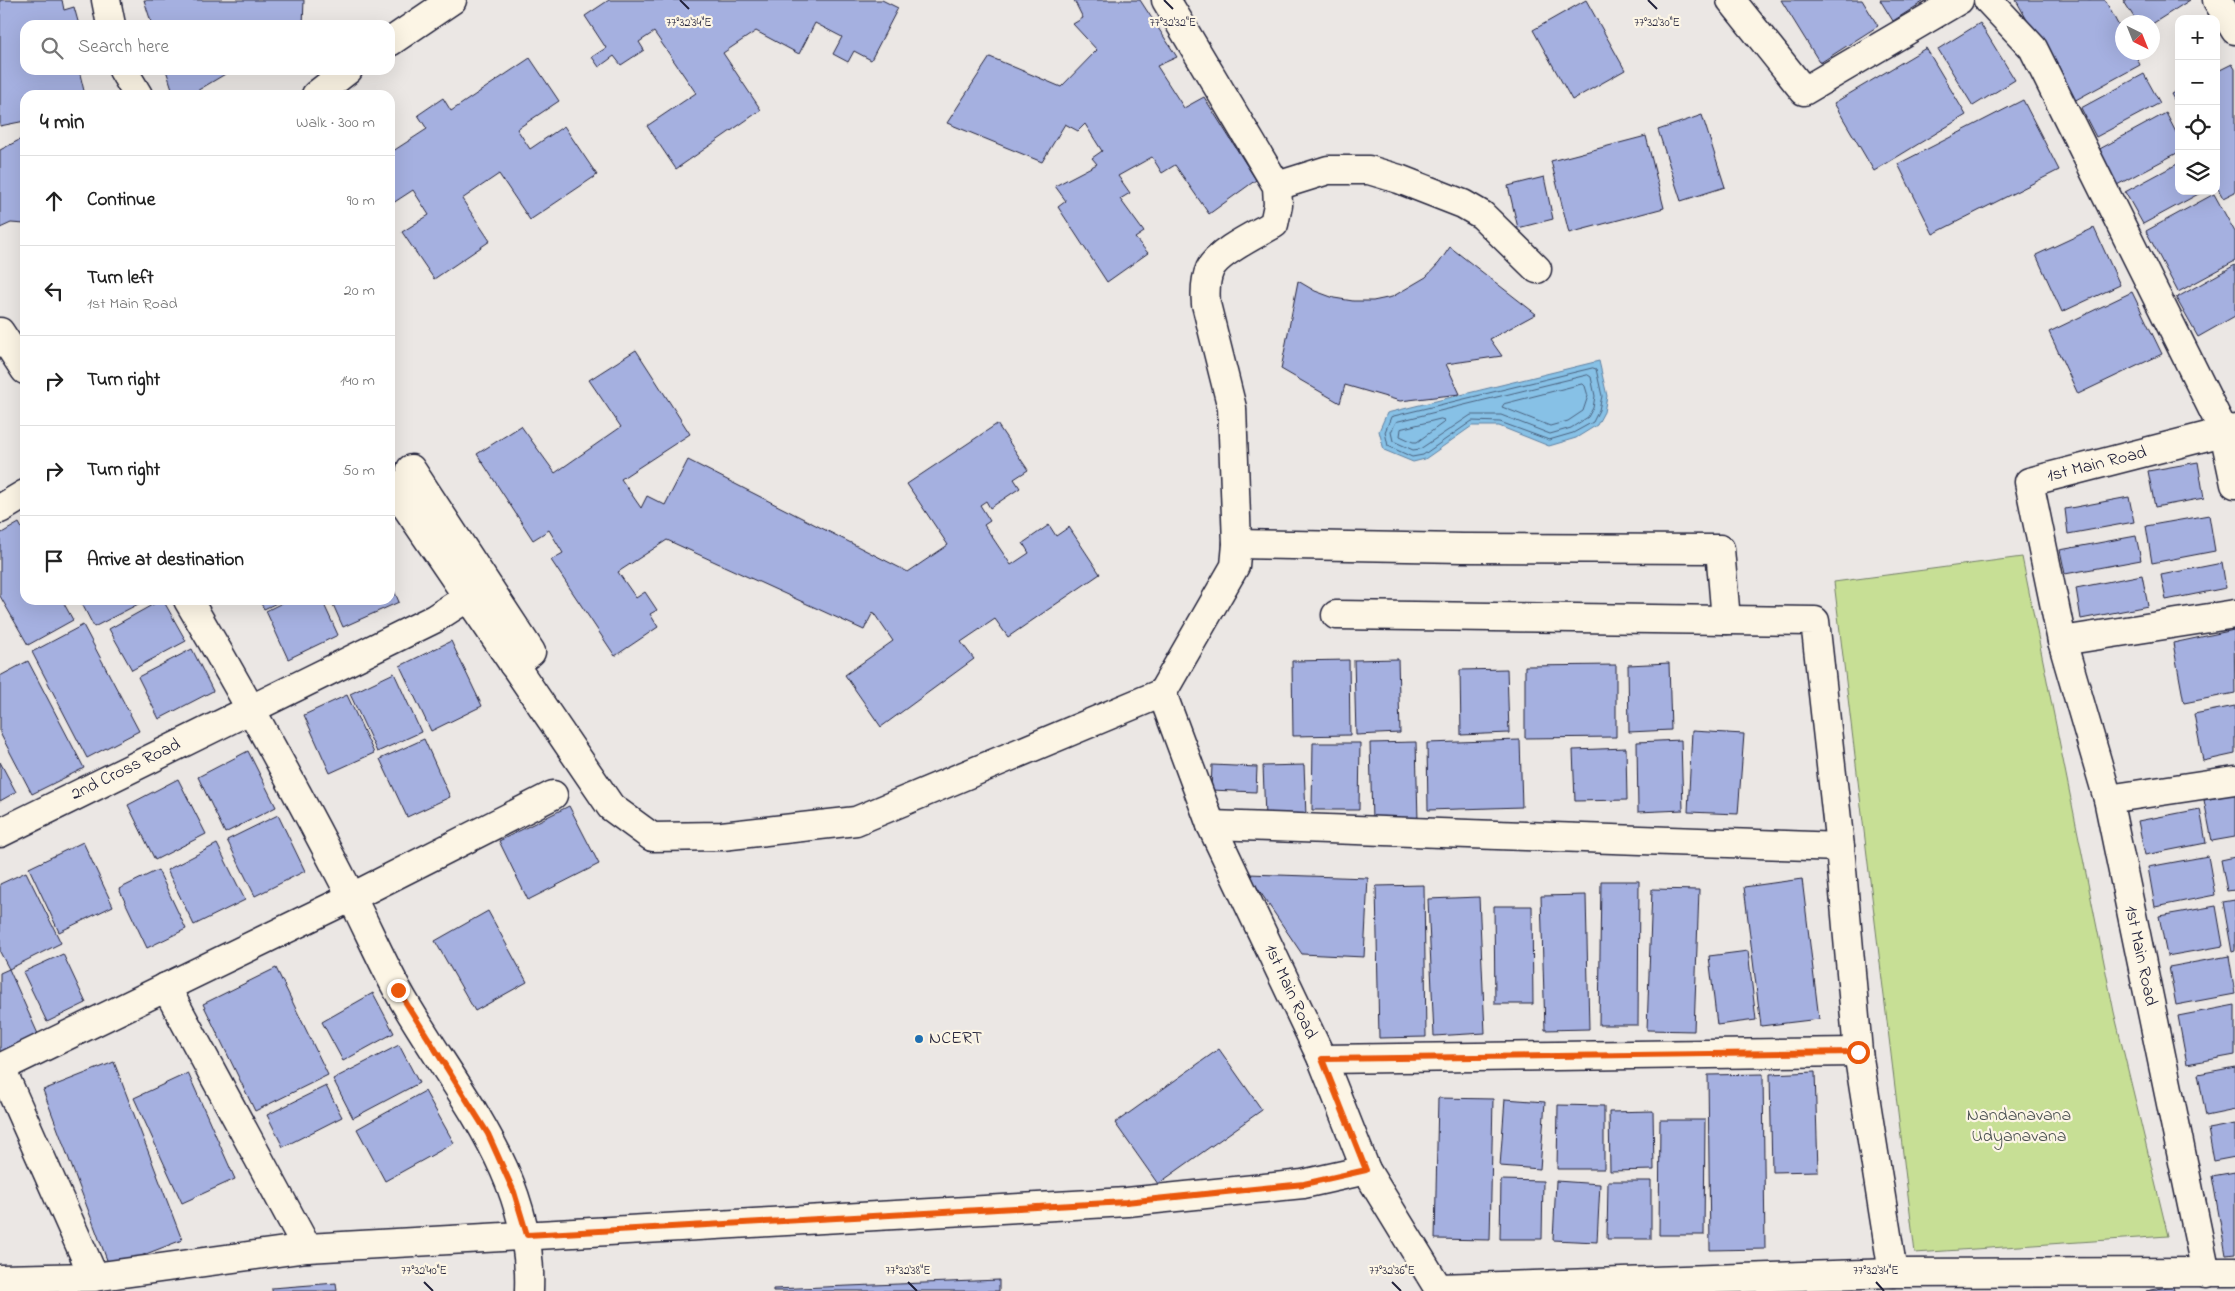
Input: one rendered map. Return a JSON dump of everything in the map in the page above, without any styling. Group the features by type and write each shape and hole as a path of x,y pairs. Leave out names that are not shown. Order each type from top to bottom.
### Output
{"street":[{"path":"106,0 110,20"},
{"path":"395,39 452,0"},
{"path":"400,476 468,597 611,807 652,837 722,836 856,821 1162,693 1235,566 1237,544 1232,408 1206,304 1205,287 1210,268 1226,253 1274,224 1278,204 1277,186 1166,0"},
{"path":"1731,0 1804,91 1959,0"},
{"path":"1988,0 2033,48 2229,430 2235,484"},
{"path":"2217,0 2235,30"},
{"path":"127,75 135,90"},
{"path":"322,90 342,75"},
{"path":"1277,186 1328,170 1369,170 1399,178 1463,204 1482,216 1537,269"},
{"path":"0,332 20,362"},
{"name":"1st Main Road","path":"2206,1273 2108,799 2062,641 2029,482 2229,430"},
{"path":"400,476 530,652 513,664"},
{"path":"0,509 20,497"},
{"path":"1237,544 1463,548 1720,549 1726,620"},
{"name":"2nd Cross Road","path":"0,833 434,619 468,597"},
{"path":"191,605 252,708 352,897 398,990 488,1134 514,1192 527,1235 529,1291"},
{"path":"2062,641 2235,614"},
{"path":"1336,615 1815,621 1840,847 1858,1052 1893,1273"},
{"name":"1st Main Road","path":"1162,693 1211,825 1322,1059 1366,1170 1440,1289"},
{"path":"2108,799 2235,780"},
{"path":"94,1277 0,1068 352,897 553,795"},
{"path":"1211,825 1840,847"},
{"path":"166,987 307,1248"},
{"path":"1322,1059 1858,1052"},
{"path":"0,1279 94,1277 307,1248 1126,1202 1304,1184 1366,1170"},
{"path":"1440,1289 1893,1273 2235,1272"}],"green space":[{"name":"Nandanavana Udyanavana","path":"2022,557 2114,1012 2168,1236 1915,1253 1834,582"}],"water":[{"path":"1599,361 1607,396 1604,412 1597,425 1576,438 1549,446 1499,426 1472,426 1425,459 1413,462 1384,450 1379,431 1387,413"}],"building":[{"path":"0,0 62,0 64,10 74,7 78,20 20,20 20,75 80,75 84,90 20,90 20,122 0,126"},
{"path":"144,0 304,0 303,20 150,20"},
{"path":"609,0 882,0 898,8 871,60 854,51 848,62 833,54 842,37 815,23 799,54 756,31 723,53 761,110 676,169 647,126 696,93 654,32 639,42 644,50 621,65 614,56 599,67 592,57 606,48 585,16"},
{"path":"1074,0 1140,0 1177,57 1157,66 1184,108 1204,97 1256,180 1209,214 1175,165 1162,173 1152,157 1118,176 1130,193 1120,199 1144,232 1135,238 1148,253 1107,282 1058,207 1066,201 1055,186 1097,164 1092,158 1102,151 1085,124 1078,131 1065,124 1042,162 947,123 990,57 1061,87 1097,50 1073,24 1083,18"},
{"path":"1586,0 1625,70 1572,100 1533,30"},
{"path":"1781,0 1862,0 1878,26 1820,63"},
{"path":"1880,0 1926,0 1893,21"},
{"path":"2016,0 2105,0 2115,19 2115,60 2138,60 2140,65 2072,102"},
{"path":"2123,0 2190,0 2160,19 2160,15 2133,15"},
{"path":"1980,23 2015,80 1973,106 1938,49"},
{"path":"1926,48 1966,115 1874,171 1834,103"},
{"path":"530,58 559,101 517,129 530,149 564,126 597,175 530,220 499,174 462,199 490,241 434,279 402,232 429,215 413,190 395,202 395,150 427,129 418,115 443,98 451,111"},
{"path":"2232,64 2235,69 2235,192 2223,198 2220,192 2220,70"},
{"path":"2144,74 2160,103 2096,137 2081,108"},
{"path":"168,75 224,75 198,90 172,90"},
{"path":"2175,92 2175,102 2171,94"},
{"path":"2023,100 2059,170 1933,234 1898,164"},
{"path":"2166,113 2175,130 2175,154 2115,186 2096,151"},
{"path":"1702,115 1725,187 1681,201 1658,130"},
{"path":"1646,136 1664,208 1569,233 1551,161"},
{"path":"20,140 20,224 11,223 0,228 0,150"},
{"path":"2175,165 2175,195 2197,195 2143,224 2125,192"},
{"path":"1544,177 1553,219 1518,228 1508,186"},
{"path":"2215,195 2235,232 2235,261 2178,292 2146,231"},
{"path":"2094,228 2120,285 2062,312 2036,255"},
{"path":"1450,247 1536,314 1490,339 1502,356 1446,364 1460,394 1400,401 1345,385 1340,403 1281,369 1298,281 1315,291 1334,298 1353,301 1373,301 1392,297 1426,277"},
{"path":"2235,265 2235,316 2198,337 2176,298"},
{"path":"2132,292 2162,354 2078,394 2049,332"},
{"path":"636,350 690,434 621,479 641,508 647,496 665,505 688,460 908,572 948,545 907,484 997,424 1028,470 1014,479 1020,488 990,508 986,501 980,505 990,521 984,525 1011,565 1029,553 1023,543 1049,525 1056,536 1069,527 1100,574 1008,637 995,619 961,642 974,659 881,727 845,675 893,641 873,612 864,630 667,540 618,572 636,598 645,592 657,610 650,614 658,627 615,656 551,560 563,553 549,530 533,540 477,454 521,426 555,473 621,427 589,380"},
{"path":"2198,462 2204,498 2155,507 2148,471"},
{"path":"2129,497 2134,522 2068,534 2065,509"},
{"path":"2209,515 2215,551 2152,563 2146,526"},
{"path":"19,523 20,525 20,605 65,605 73,620 28,645 0,596 0,534"},
{"path":"2136,536 2141,560 2065,574 2060,550"},
{"path":"2222,563 2226,588 2166,600 2161,575"},
{"path":"2142,575 2148,606 2081,619 2076,588"},
{"path":"395,593 399,602 395,604"},
{"path":"83,605 136,605 94,627"},
{"path":"152,605 166,605 186,641 132,670 109,629"},
{"path":"262,605 272,605 264,609"},
{"path":"278,605 324,605 338,635 288,659 266,611"},
{"path":"333,605 392,605 343,627"},
{"path":"83,625 139,731 87,758 32,652"},
{"path":"2234,630 2235,693 2184,703 2173,643"},
{"path":"451,641 482,706 431,731 400,666"},
{"path":"192,649 213,691 159,719 138,677"},
{"path":"1398,659 1400,733 1356,735 1354,660"},
{"path":"1349,660 1350,735 1293,736 1292,661"},
{"path":"28,661 84,768 32,794 0,733 0,676"},
{"path":"1669,663 1671,730 1629,732 1628,665"},
{"path":"1616,665 1616,737 1525,738 1525,666"},
{"path":"1507,669 1509,733 1461,735 1460,670"},
{"path":"394,673 421,732 377,752 350,694"},
{"path":"347,695 374,753 330,773 304,715"},
{"path":"2235,706 2235,754 2203,761 2194,714"},
{"path":"1692,731 1744,734 1738,814 1688,812"},
{"path":"424,739 450,797 407,817 380,759"},
{"path":"1520,740 1522,807 1428,810 1427,743"},
{"path":"1681,740 1683,810 1638,812 1637,742"},
{"path":"1416,742 1418,821 1372,822 1370,743"},
{"path":"1313,743 1360,743 1359,810 1312,810"},
{"path":"1626,748 1627,800 1575,801 1573,750"},
{"path":"248,751 276,807 225,833 198,777"},
{"path":"0,762 16,792 0,801"},
{"path":"1212,765 1257,767 1256,792 1211,790"},
{"path":"1304,765 1306,816 1265,817 1263,766"},
{"path":"178,779 206,834 155,860 128,805"},
{"path":"2235,794 2235,837 2212,841 2204,800"},
{"path":"569,806 599,864 528,900 499,841"},
{"path":"2200,809 2206,843 2145,855 2138,821"},
{"path":"278,815 305,871 255,896 227,840"},
{"path":"83,842 113,906 59,932 29,868"},
{"path":"217,844 245,900 194,925 167,870"},
{"path":"2208,856 2215,895 2155,907 2148,867"},
{"path":"2235,857 2235,890 2227,891 2221,860"},
{"path":"158,870 186,929 147,948 119,889"},
{"path":"26,872 61,943 9,969 0,952 0,884"},
{"path":"1248,874 1368,878 1364,957 1302,954"},
{"path":"1802,879 1819,1019 1761,1026 1744,887"},
{"path":"1601,881 1639,881 1638,1025 1599,1025"},
{"path":"1424,885 1426,1037 1379,1038 1376,886"},
{"path":"1652,889 1699,890 1694,1031 1647,1030"},
{"path":"1586,895 1589,1029 1545,1030 1541,896"},
{"path":"1479,897 1485,1033 1434,1036 1428,899"},
{"path":"2235,900 2235,951 2232,952 2223,902"},
{"path":"1494,906 1532,906 1533,1004 1495,1004"},
{"path":"2216,906 2223,946 2167,956 2159,916"},
{"path":"488,911 527,982 475,1011 435,941"},
{"path":"1748,951 1756,1020 1717,1025 1709,956"},
{"path":"63,954 86,1003 47,1022 23,972"},
{"path":"2229,956 2235,994 2176,1005 2169,967"},
{"path":"276,968 328,1075 255,1111 203,1004"},
{"path":"9,969 38,1034 0,1052 0,973"},
{"path":"373,993 394,1033 343,1061 322,1022"},
{"path":"2235,1005 2235,1055 2187,1064 2178,1016"},
{"path":"399,1045 419,1083 353,1118 333,1079"},
{"path":"1219,1049 1262,1110 1158,1184 1115,1123"},
{"path":"114,1062 182,1240 110,1268 43,1090"},
{"path":"2235,1067 2235,1110 2206,1116 2198,1074"},
{"path":"1815,1072 1818,1171 1772,1172 1770,1074"},
{"path":"188,1073 235,1179 182,1203 134,1098"},
{"path":"1763,1074 1765,1249 1710,1250 1708,1075"},
{"path":"326,1086 342,1117 283,1147 267,1115"},
{"path":"425,1091 454,1143 385,1181 357,1129"},
{"path":"1438,1098 1493,1099 1490,1240 1435,1239"},
{"path":"1505,1099 1545,1102 1540,1169 1500,1166"},
{"path":"1558,1105 1604,1106 1604,1169 1557,1169"},
{"path":"1653,1111 1654,1170 1610,1171 1609,1112"},
{"path":"1660,1120 1705,1120 1704,1235 1659,1235"},
{"path":"2235,1124 2235,1157 2214,1161 2208,1129"},
{"path":"2235,1172 2235,1254 2226,1255 2212,1176"},
{"path":"1501,1180 1543,1181 1542,1239 1500,1239"},
{"path":"1556,1181 1600,1184 1597,1242 1553,1240"},
{"path":"1608,1181 1651,1181 1651,1239 1607,1239"},
{"path":"999,1280 999,1291 773,1291 773,1289"},
{"path":"336,1283 337,1291 272,1291 272,1288"},
{"path":"2173,1286 2174,1291 2146,1291"}],"place":[{"name":"NCERT","path":"919,1039"}],"route":[{"path":"398,990 488,1134 514,1192 527,1235 1126,1202 1304,1184 1366,1170 1322,1059 1858,1052"}]}
